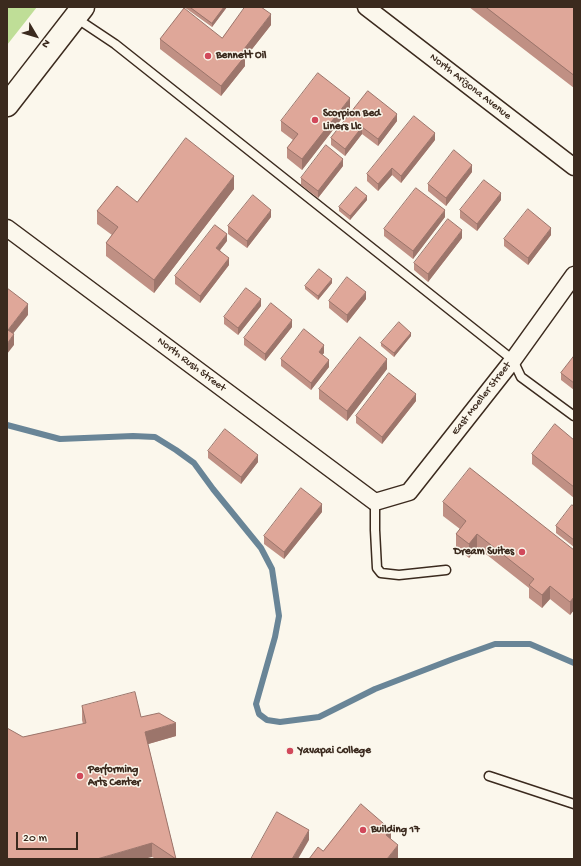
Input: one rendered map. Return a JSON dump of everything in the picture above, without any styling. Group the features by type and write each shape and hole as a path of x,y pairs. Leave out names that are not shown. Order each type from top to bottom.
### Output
{"main road":[{"path":"7,105 79,12"}],"street":[{"name":"North Arizona Avenue","path":"366,7 574,167"},
{"name":"North Rush Street","path":"7,228 375,502"},
{"name":"East Moeller Street","path":"375,502 409,492 513,360 574,275"}],"lane":[{"path":"79,12 115,44 513,360 522,377 574,416"},
{"path":"375,502 377,568 381,573 399,575 446,570"},
{"path":"488,776 574,804"}],"green space":[{"path":"7,7 37,7 7,45"}],"building":[{"path":"190,7 224,7 212,23"},
{"name":"Bennett Oil","path":"245,7 261,7 271,14 241,53 245,56 221,86 160,39 184,8 222,38"},
{"path":"486,7 574,7 574,75"},
{"name":"Scorpion Bed Liners Llc","path":"318,73 350,98 302,159 287,148 298,134 281,121"},
{"path":"368,91 397,114 378,139 362,127 345,149 331,138"},
{"path":"414,116 435,133 401,176 392,168 378,184 367,174"},
{"path":"186,138 234,176 154,280 106,243 118,227 97,211 117,186 137,202"},
{"path":"326,145 343,159 318,191 301,178"},
{"path":"454,150 472,165 446,198 428,184"},
{"path":"484,180 501,193 477,224 460,210"},
{"path":"356,187 367,196 350,216 339,207"},
{"path":"416,188 445,210 413,251 384,229"},
{"path":"253,195 271,210 247,241 228,226"},
{"path":"528,209 551,228 528,258 504,239"},
{"path":"448,219 462,230 428,274 414,263"},
{"path":"215,225 227,234 216,248 229,258 200,296 175,276"},
{"path":"319,269 332,279 318,296 305,286"},
{"path":"347,277 366,292 347,315 329,301"},
{"path":"7,288 28,304 8,330 14,334 7,344"},
{"path":"246,288 261,299 238,328 224,317"},
{"path":"271,303 292,320 265,354 244,338"},
{"path":"399,322 411,333 394,353 381,343"},
{"path":"304,329 324,345 319,352 329,360 311,383 281,359"},
{"path":"360,337 387,359 347,411 319,389"},
{"path":"574,356 574,383 561,373"},
{"path":"389,373 416,394 382,437 356,416"},
{"path":"555,424 574,440 574,487 532,454"},
{"path":"225,429 258,455 241,477 208,451"},
{"name":"Dream Suites","path":"470,468 574,550 574,597 570,602 550,586 542,595 529,585 534,579 477,534 469,544 456,534 466,521 443,502"},
{"path":"301,488 322,504 284,552 264,536"},
{"path":"572,505 574,506 574,540 556,526"},
{"name":"Performing Arts Center","path":"135,692 141,717 159,713 176,723 145,732 176,859 152,843 97,859 7,859 7,728 23,737 86,723 82,706"},
{"path":"361,804 391,830 386,835 398,845 387,859 309,859 318,847 323,851"},
{"path":"277,812 309,830 292,859 251,859"}],"waterway":[{"path":"7,425 60,439 133,436 155,437 194,463 261,548 272,569 279,616 275,637 256,704 259,714 267,720 280,722 319,717 375,689 495,644 530,644 574,663"}],"place":[{"name":"Bennett Oil","path":"208,56"},
{"name":"Scorpion Bed Liners Llc","path":"315,120"},
{"name":"Dream Suites","path":"522,552"},
{"name":"Yavapai College","path":"290,751"},
{"name":"Performing Arts Center","path":"80,776"},
{"name":"Building 17","path":"363,830"}]}
